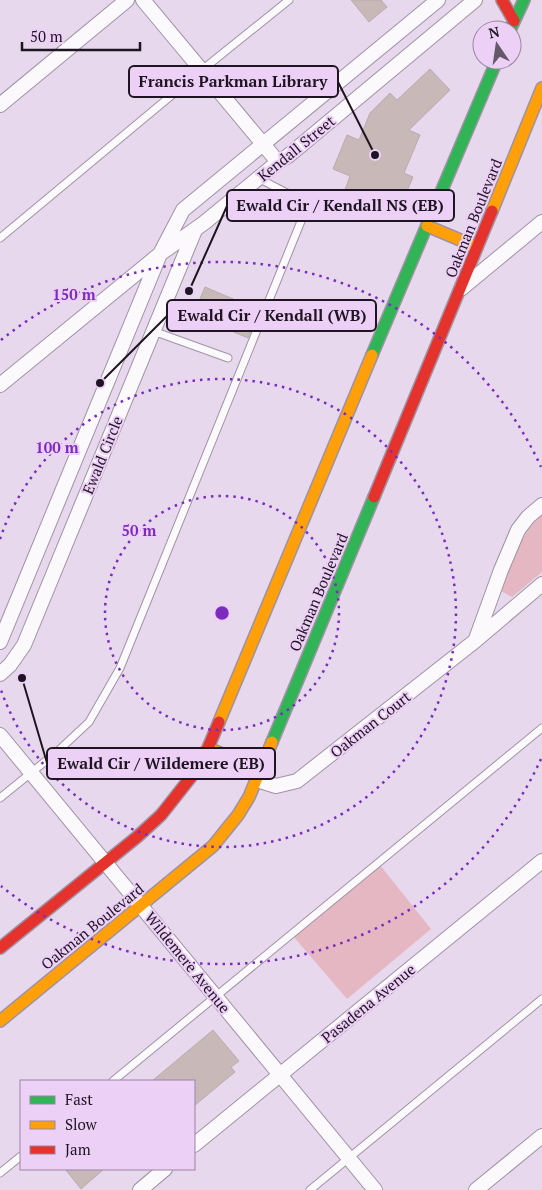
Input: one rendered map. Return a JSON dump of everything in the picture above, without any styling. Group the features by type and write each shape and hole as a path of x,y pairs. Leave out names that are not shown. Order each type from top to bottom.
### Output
{"street":[{"path":"0,106 127,0"},
{"path":"143,0 278,162"},
{"name":"Kendall Street","path":"160,254 184,210 438,0"},
{"name":"Kendall Street","path":"0,385 160,254 195,230 303,144 475,0"},
{"path":"502,0 510,20"},
{"path":"514,20 524,0"},
{"path":"0,948 137,838 161,815 192,777 208,748 493,70"},
{"name":"Oakman Boulevard","path":"0,1021 213,846 238,815 258,775 542,88"},
{"path":"460,290 542,222"},
{"path":"427,226 477,247"},
{"name":"Ewald Circle","path":"0,674 10,666 24,645 195,230"},
{"name":"Ewald Circle","path":"0,642 160,254"},
{"path":"476,641 501,570 518,530 528,517 542,505"},
{"name":"Oakman Court","path":"258,775 276,786 297,781 476,641 542,584"},
{"name":"Wildemere Avenue","path":"0,735 375,1190"},
{"path":"208,748 258,775"},
{"name":"Pasadena Avenue","path":"195,1144 542,861"},
{"path":"476,1190 542,1136"},
{"path":"140,1190 164,1170"}],"lane":[{"path":"0,238 289,0"},
{"path":"0,798 58,751 89,722 120,668 308,204 258,178"},
{"path":"153,332 228,358"},
{"path":"114,1080 542,728"},
{"path":"310,1190 542,999"},
{"path":"0,1173 20,1157"}],"shaded area":[{"path":"542,515 542,572 512,597 501,591 522,540 534,522"},
{"path":"380,865 431,929 347,999 293,936"}],"building":[{"path":"351,0 381,0 387,7 369,22"},
{"path":"430,69 450,90 409,130 420,135 404,173 413,177 403,201 390,196 382,214 360,205 363,197 345,190 350,176 333,169 347,135 359,140 370,113 390,93 397,100"},
{"path":"205,287 259,310 248,338 193,315"},
{"path":"213,1030 239,1061 231,1067 235,1072 195,1105 195,1080 153,1080"},
{"path":"66,1170 103,1170 81,1189"}],"traffic: fast":[{"path":"515,20 524,0"},
{"path":"372,355 493,70"},
{"path":"272,742 374,497"}],"traffic: slow":[{"path":"492,211 542,88"},
{"path":"427,226 477,247"},
{"path":"219,722 372,355"},
{"path":"0,1021 213,846 238,815 249,797 272,742"},
{"path":"208,748 260,770"}],"traffic: jam":[{"path":"502,0 513,20"},
{"path":"374,497 492,211"},
{"path":"0,948 137,837 161,815 191,777 208,748 219,722"}],"place":[{"name":"Francis Parkman Library","path":"375,155"},
{"name":"Ewald Cir / Kendall NS (EB)","path":"189,291"},
{"name":"Ewald Cir / Kendall (WB)","path":"100,383"},
{"name":"Ewald Cir / Wildemere (EB)","path":"22,678"}]}
